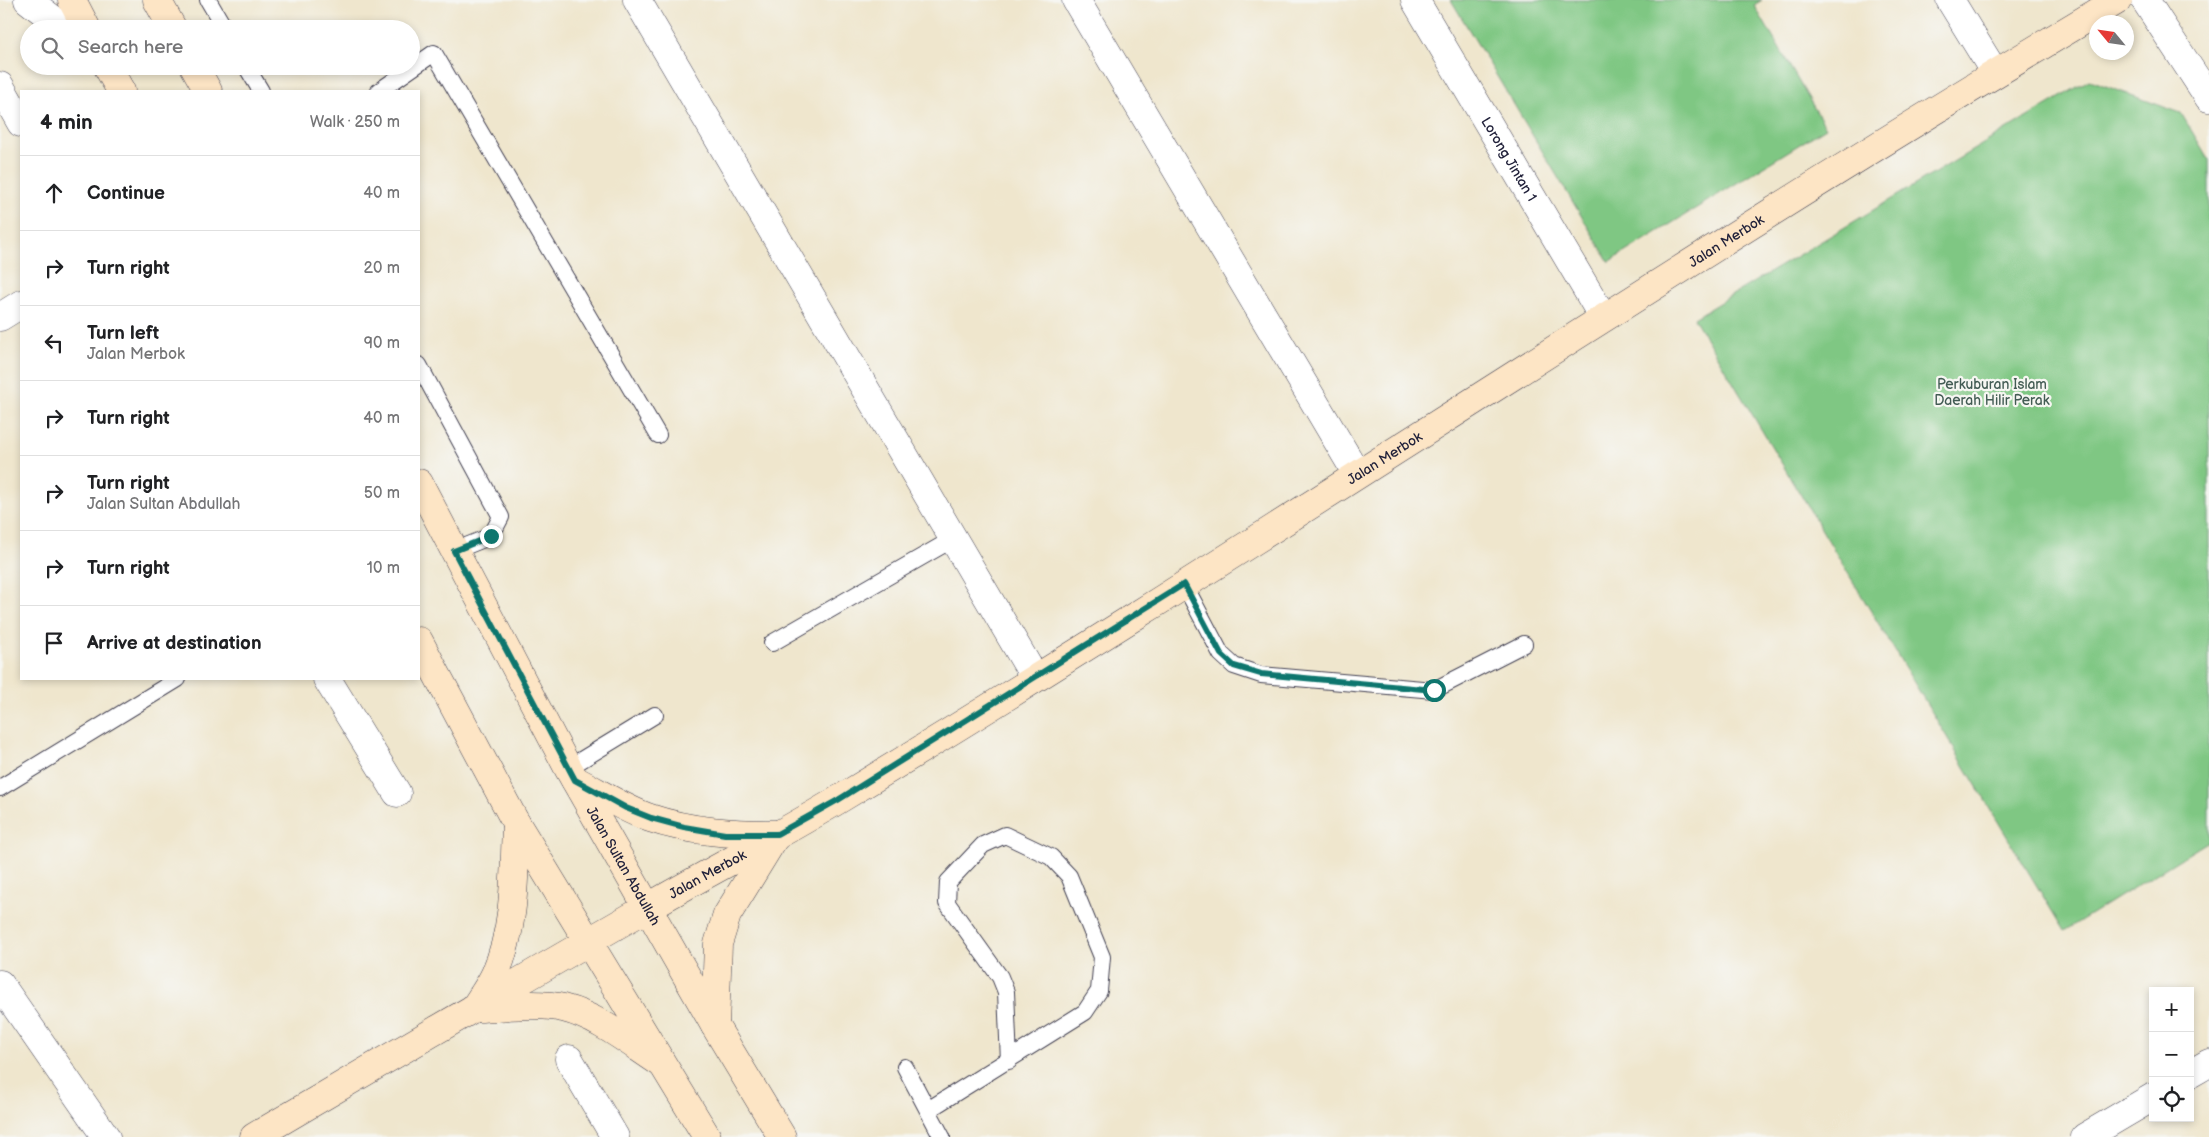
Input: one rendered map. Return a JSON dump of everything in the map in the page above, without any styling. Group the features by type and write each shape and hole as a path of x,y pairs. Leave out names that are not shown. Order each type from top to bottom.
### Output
{"main road":[{"path":"72,0 82,20"},
{"path":"157,0 168,20"},
{"name":"Jalan Merbok","path":"254,1137 647,908 838,800 1184,584 1603,317 1995,73 2118,0"},
{"path":"112,75 120,90"},
{"path":"199,75 207,90"},
{"name":"Jalan Sultan Abdullah","path":"420,485 572,774 715,1026 782,1137"},
{"path":"420,643 516,823 707,1137"},
{"path":"572,774 626,808 651,818 684,827 725,834 777,834"},
{"path":"474,1008 495,975 506,944 514,902 516,823"},
{"path":"715,1026 718,944 727,916 777,834"},
{"path":"474,1008 528,1006 563,1008 591,1018 665,1066"}],"street":[{"path":"28,0 54,20"},
{"path":"637,0 1035,678"},
{"path":"1076,0 1357,474"},
{"name":"Lorong Jintan 1","path":"1415,0 1603,317"},
{"path":"1950,0 1995,73"},
{"path":"2145,0 2200,62 2209,98"},
{"path":"0,86 20,121"},
{"path":"0,317 20,305"},
{"path":"328,680 397,793"},
{"path":"0,984 106,1137"},
{"path":"569,1059 615,1137"},
{"path":"2194,1072 2209,1063"},
{"path":"2085,1137 2149,1099"}],"lane":[{"path":"208,0 220,20"},
{"path":"420,63 434,53 658,435"},
{"path":"251,75 260,90"},
{"path":"380,90 402,75"},
{"path":"420,367 501,517 491,536 454,551"},
{"path":"772,643 953,539"},
{"path":"1184,584 1221,654 1234,666 1261,674 1434,690 1524,644"},
{"path":"0,788 176,680"},
{"path":"572,774 655,715"},
{"path":"928,1110 1009,1061 1085,1012 1099,991 1102,957 1069,876 1051,857 1005,834 983,844 948,882 947,903 1000,977 1006,992 1009,1061"},
{"path":"905,1068 942,1137"}],"green space":[{"path":"1451,0 1762,0 1754,5 1826,128 1609,262"},
{"name":"Perkuburan Islam Daerah Hilir Perak","path":"2089,80 2181,113 2209,160 2209,841 2064,931 1694,318"}],"route":[{"path":"491,536 454,551 575,780 626,808 651,818 684,827 725,834 777,834 838,800 1184,584 1221,654 1234,666 1261,674 1434,690"}]}
